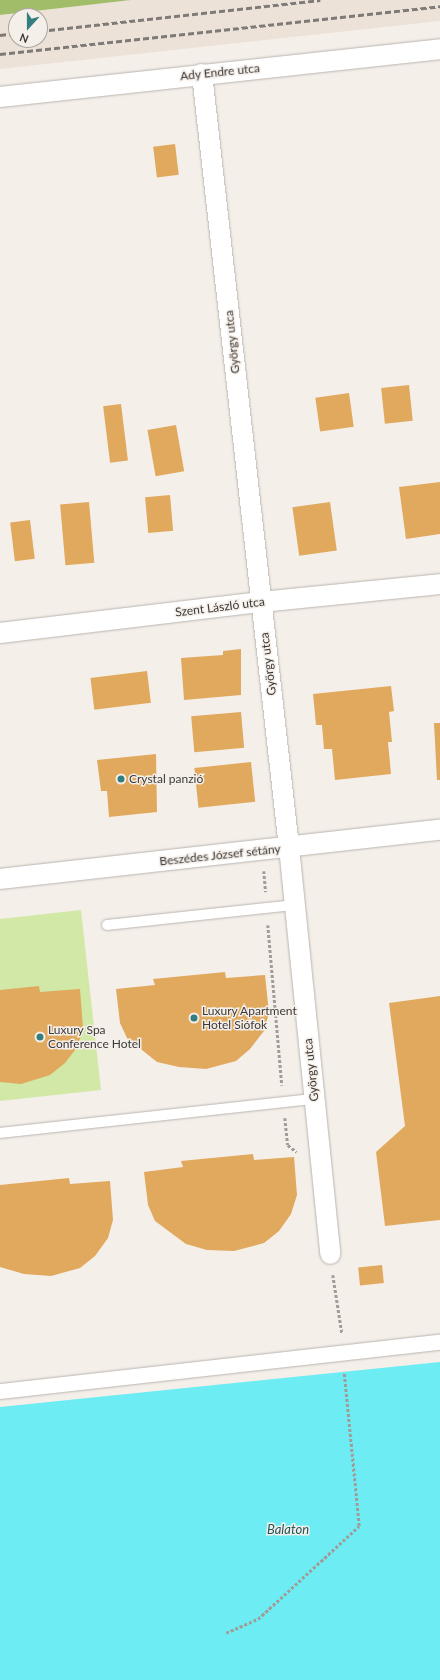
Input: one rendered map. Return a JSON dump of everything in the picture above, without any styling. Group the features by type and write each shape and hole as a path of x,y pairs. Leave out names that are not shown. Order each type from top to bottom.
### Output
{"street":[{"name":"Ady Endre utca","path":"0,97 440,49"},
{"name":"György utca","path":"202,74 289,847 330,1254"},
{"name":"Szent László utca","path":"0,633 261,602 440,584"},
{"name":"Beszédes József sétány","path":"0,879 440,830"},
{"path":"0,1391 345,1354 440,1342"}],"lane":[{"path":"107,925 295,905"},
{"path":"0,1133 314,1099"}],"path":[{"path":"226,1633 258,1619 359,1526 344,1375 345,1354"}],"shaded area":[{"path":"131,0 440,0 440,21 0,69 0,15 8,14 8,48 48,48 48,10"}],"green space":[{"path":"0,0 131,0 48,10 48,8 8,8 8,14 0,15"},
{"path":"81,910 101,1090 0,1101 0,919"}],"water":[{"name":"Balaton","path":"440,1362 440,1680 0,1680 0,1407"}],"building":[{"path":"175,144 179,175 157,177 153,147"},
{"path":"409,385 413,421 385,424 381,388"},
{"path":"349,393 354,427 320,431 315,398"},
{"path":"121,404 128,461 110,463 103,406"},
{"path":"176,425 184,471 156,476 147,430"},
{"path":"440,482 440,534 406,539 399,487"},
{"path":"170,495 173,531 148,533 145,497"},
{"path":"89,502 94,563 65,565 60,505"},
{"path":"330,502 337,551 299,556 292,507"},
{"path":"30,520 35,559 15,561 10,522"},
{"path":"241,649 241,695 184,700 181,658 223,655 223,651"},
{"path":"147,671 151,703 94,710 90,678"},
{"path":"391,686 394,711 389,712 392,742 388,742 391,774 335,780 332,749 324,749 322,725 316,725 313,694"},
{"path":"241,712 244,748 194,752 191,716"},
{"path":"434,723 440,723 440,780 437,780"},
{"path":"156,754 157,812 109,817 107,791 101,791 97,760"},
{"path":"251,762 255,802 198,808 194,768"},
{"name":"Luxury Apartment Hotel Siófok","path":"225,972 226,978 265,975 269,1013 264,1031 250,1049 236,1061 206,1069 179,1067 157,1062 127,1038 120,1023 116,989 155,985 153,979"},
{"name":"Luxury Spa Conference Hotel","path":"39,986 40,992 80,989 83,1028 78,1046 65,1063 50,1075 21,1084 0,1082 0,990"},
{"path":"440,996 440,1220 385,1226 376,1152 405,1126 389,1003"},
{"path":"253,1154 254,1160 294,1157 297,1195 291,1214 279,1231 264,1243 234,1251 207,1250 186,1244 155,1221 148,1205 144,1172 183,1167 181,1161"},
{"path":"69,1178 70,1184 110,1181 113,1220 108,1238 95,1256 80,1268 51,1276 24,1274 0,1267 0,1185"},
{"path":"382,1265 384,1283 360,1285 358,1268"}],"railway":[{"path":"48,30 320,0"},
{"path":"0,54 440,6"},
{"path":"0,35 8,34"}],"place":[{"name":"Crystal panzió","path":"121,779"},
{"name":"Luxury Apartment Hotel Siófok","path":"194,1018"},
{"name":"Luxury Spa Conference Hotel","path":"40,1037"}]}
